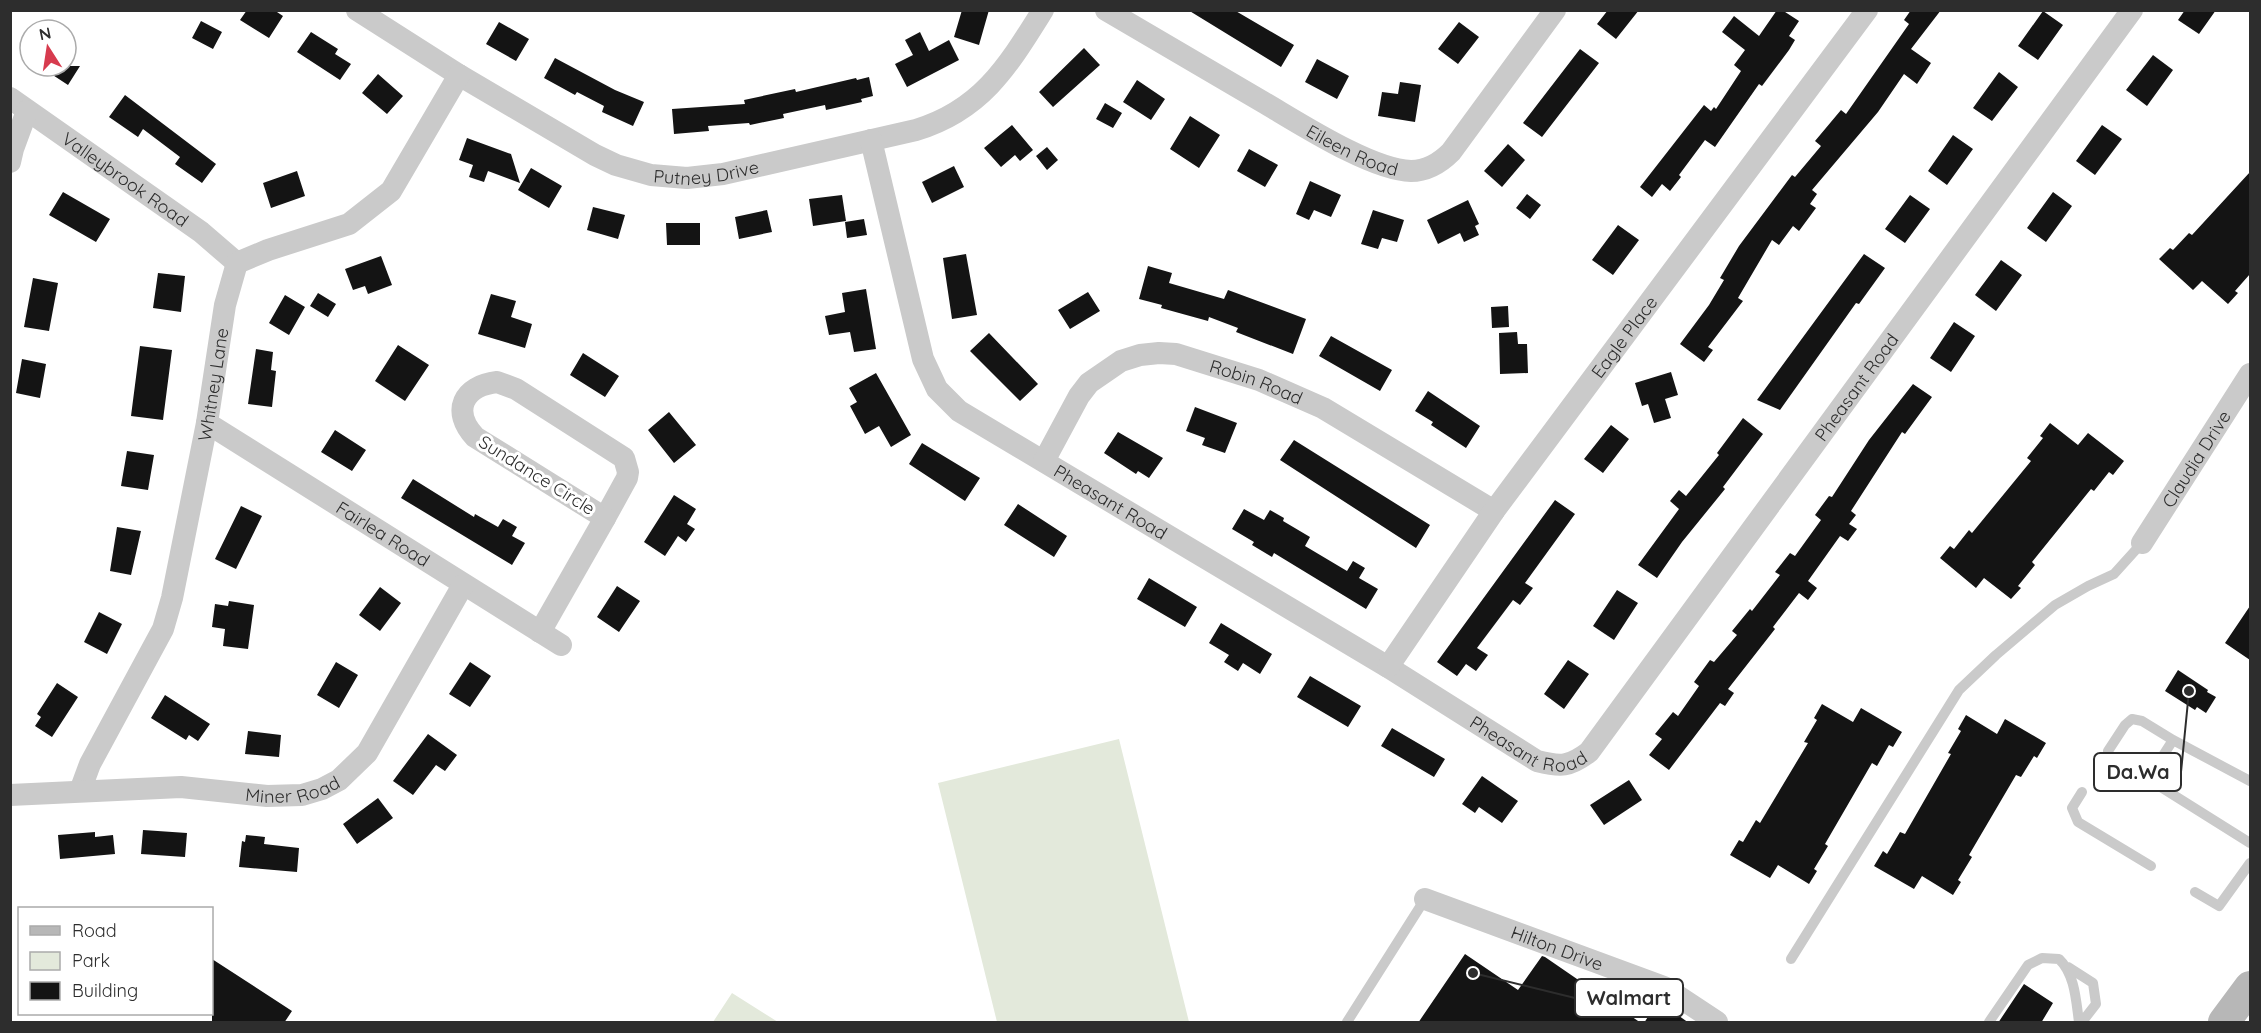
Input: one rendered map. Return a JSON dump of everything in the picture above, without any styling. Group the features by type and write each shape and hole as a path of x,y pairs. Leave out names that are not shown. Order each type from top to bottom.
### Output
{"main road":[{"path":"2224,1023 2250,987"}],"street":[{"name":"Putney Drive","path":"357,10 459,75 595,155 616,165 651,175 687,178 723,174 871,140 943,120 967,105 994,82 1010,64 1043,10"},
{"name":"Eileen Road","path":"1106,10 1334,143 1389,166 1409,171 1427,168 1444,159 1451,152 1555,10"},
{"name":"Eagle Place","path":"1388,668 1494,511 1867,10"},
{"name":"Pheasant Road","path":"871,140 923,359 937,389 959,411 1388,668 1537,761 1556,766 1568,765 1589,752 2132,10"},
{"path":"237,263 268,250 349,224 391,191 459,75"},
{"path":"10,162 19,104"},
{"name":"Valleybrook Road","path":"19,104 201,232 237,263"},
{"name":"Whitney Lane","path":"80,791 90,764 163,629 172,598 207,423 225,305 237,263"},
{"name":"Robin Road","path":"1044,461 1079,396 1089,383 1121,361 1140,355 1176,354 1258,380 1323,408 1494,511"},
{"name":"Claudia Drive","path":"2142,543 2250,374"},
{"name":"Sundance Circle","path":"540,632 605,518 627,478 628,472 624,458 516,389 497,382 483,384 472,390 464,402 461,414 466,427 476,437 605,518"},
{"name":"Fairlea Road","path":"207,423 561,645"},
{"name":"Miner Road","path":"10,795 181,787 267,796 303,795 322,789 339,780 367,753 463,585"},
{"name":"Hilton Drive","path":"1425,899 1664,987 1717,1023"}],"lane":[{"path":"1791,959 1959,690 2055,604 2114,574 2142,543"},
{"path":"2109,751 2125,725 2132,719 2142,721 2250,781"},
{"path":"2173,740 2148,779 2250,843"},
{"path":"2082,792 2072,808 2078,822 2151,866"},
{"path":"2195,892 2219,906 2250,863"},
{"path":"1347,1023 1425,899"},
{"path":"1989,1023 2028,965 2042,958 2059,959 2093,983 2096,1004 2080,1023"},
{"path":"2068,967 2080,1023"}],"green space":[{"path":"1119,739 1189,1022 997,1022 938,783"},
{"path":"732,993 778,1022 713,1022"}],"building":[{"path":"247,10 274,10 283,16 269,38 240,20"},
{"path":"962,10 989,10 979,45 954,37"},
{"path":"1188,10 1234,10 1294,45 1281,67"},
{"path":"1608,10 1639,10 1616,39 1597,24"},
{"path":"1777,10 1782,10 1799,21 1789,36 1795,40 1789,50 1762,86 1759,84 1715,147 1705,140 1670,191 1662,184 1652,197 1640,187 1704,105 1711,111 1714,107 1716,109 1741,71 1734,65 1745,50 1722,32 1734,16 1759,36"},
{"path":"1911,10 1941,10 1911,49 1931,63 1917,84 1904,74 1878,112 1812,190 1817,194 1810,204 1816,208 1799,231 1793,226 1779,245 1772,240 1738,298 1743,301 1708,347 1713,350 1704,362 1680,344 1709,305 1724,280 1720,278 1739,246 1792,175 1795,177 1821,146 1815,141 1841,110 1846,114 1909,24 1904,20"},
{"path":"2185,10 2216,10 2199,34 2178,20"},
{"path":"2043,11 2063,25 2038,60 2018,46"},
{"path":"201,21 222,32 213,49 192,38"},
{"path":"499,22 529,39 516,61 486,44"},
{"path":"1459,22 1479,37 1458,64 1438,49"},
{"path":"311,32 338,49 335,54 351,64 340,80 297,52"},
{"path":"920,32 929,51 949,40 959,60 907,87 895,64 913,55 905,40"},
{"path":"1084,48 1100,65 1053,107 1039,92"},
{"path":"1580,49 1599,63 1542,137 1523,123"},
{"path":"2153,55 2173,70 2147,106 2126,90"},
{"path":"555,58 615,90 644,102 633,126 602,112 604,106 577,92 575,95 544,78"},
{"path":"1317,59 1349,76 1337,99 1305,82"},
{"path":"1999,72 2018,87 1992,121 1973,108"},
{"path":"378,74 403,96 387,114 362,93"},
{"path":"869,77 873,96 861,99 862,102 826,110 825,105 783,114 784,118 750,125 749,123 708,126 709,131 674,134 672,109 745,104 744,100"},
{"path":"57,78 72,78 68,85"},
{"path":"1137,80 1165,99 1151,120 1123,102"},
{"path":"1400,82 1421,85 1415,122 1378,116 1382,92 1398,94"},
{"path":"125,95 216,164 202,183 175,164 180,157 143,129 138,137 109,117"},
{"path":"1105,103 1122,113 1113,128 1096,119"},
{"path":"1190,116 1220,135 1199,168 1170,149"},
{"path":"1012,125 1033,150 1020,161 1015,155 1001,167 984,148"},
{"path":"2102,125 2122,139 2095,175 2076,161"},
{"path":"1953,135 1973,149 1947,185 1928,171"},
{"path":"467,138 511,154 520,183 488,171 484,182 469,177 473,165 459,160"},
{"path":"1508,144 1525,160 1502,187 1484,171"},
{"path":"1047,147 1058,160 1047,170 1036,156"},
{"path":"1249,149 1278,165 1265,187 1237,171"},
{"path":"954,166 964,187 932,203 922,182"},
{"path":"531,168 562,186 549,208 518,190"},
{"path":"297,171 305,196 271,208 263,183"},
{"path":"2250,172 2250,274 2235,291 2238,293 2228,304 2202,281 2193,290 2159,259 2170,248 2173,250 2189,233 2192,235"},
{"path":"1310,181 1341,195 1331,217 1314,210 1309,220 1296,214"},
{"path":"63,192 110,219 96,242 49,215"},
{"path":"2053,192 2072,206 2046,242 2027,228"},
{"path":"1527,194 1541,205 1530,219 1516,208"},
{"path":"842,195 846,221 813,226 809,199"},
{"path":"1910,195 1930,209 1905,243 1885,229"},
{"path":"1468,200 1479,224 1475,226 1479,235 1464,242 1460,233 1438,244 1427,220"},
{"path":"593,207 625,215 618,239 587,230"},
{"path":"767,210 772,232 739,239 735,217"},
{"path":"1373,210 1404,220 1397,242 1382,238 1378,249 1361,244"},
{"path":"864,219 867,235 847,238 845,222"},
{"path":"666,223 700,223 700,245 667,245"},
{"path":"1618,225 1639,240 1613,275 1592,260"},
{"path":"966,254 977,315 952,319 943,258"},
{"path":"1864,254 1885,268 1859,304 1856,303 1780,410 1757,400"},
{"path":"381,256 392,285 368,294 365,286 353,290 345,269"},
{"path":"2001,260 2022,275 1996,311 1975,295"},
{"path":"1148,266 1172,273 1169,283 1224,299 1228,290 1306,319 1293,354 1236,332 1238,328 1209,317 1208,321 1161,308 1162,305 1139,299"},
{"path":"158,273 185,276 181,312 153,308"},
{"path":"33,278 58,283 49,331 24,327"},
{"path":"866,289 876,349 854,352 850,332 829,335 825,316 845,312 842,293"},
{"path":"1088,292 1100,311 1070,329 1058,310"},
{"path":"318,293 336,304 328,317 310,306"},
{"path":"491,294 516,301 511,317 532,324 525,348 478,334"},
{"path":"285,295 305,307 289,335 269,323"},
{"path":"1508,306 1509,327 1492,328 1491,307"},
{"path":"1954,322 1975,336 1951,372 1930,358"},
{"path":"1517,332 1518,344 1527,344 1528,373 1500,374 1499,333"},
{"path":"989,333 1038,384 1020,401 970,351"},
{"path":"1331,336 1392,370 1380,391 1319,356"},
{"path":"398,345 429,365 405,401 375,381"},
{"path":"140,346 172,350 163,420 131,416"},
{"path":"256,349 273,352 271,370 276,371 272,407 248,404"},
{"path":"583,353 619,376 605,397 570,375"},
{"path":"22,359 46,364 40,398 16,393"},
{"path":"1671,372 1678,395 1665,399 1671,418 1654,423 1648,404 1642,406 1635,383"},
{"path":"876,373 911,435 891,447 879,426 865,434 850,406 857,402 849,388"},
{"path":"1913,384 1932,397 1905,434 1902,432 1851,511 1856,515 1849,524 1857,529 1848,541 1840,536 1808,581 1817,588 1808,600 1799,593 1773,627 1775,629 1728,689 1734,693 1725,706 1720,703 1669,770 1649,755 1662,739 1655,734 1673,712 1678,716 1699,686 1694,682 1710,660 1714,662 1737,635 1732,631 1750,609 1752,611 1780,575 1775,572 1790,553 1795,556 1821,520 1815,515 1829,496 1832,497 1869,440"},
{"path":"1428,391 1480,426 1466,448 1431,425 1433,422 1415,411"},
{"path":"1195,407 1237,423 1225,453 1202,445 1205,438 1186,431"},
{"path":"669,412 696,445 674,463 648,430"},
{"path":"1743,418 1763,434 1723,487 1725,489 1682,542 1657,578 1638,565 1679,509 1670,501 1679,490 1686,496 1719,455 1717,453"},
{"path":"2050,423 2078,445 2088,433 2124,461 2113,475 2109,472 2094,491 2091,489 2032,562 2035,565 2018,586 2021,588 2011,599 1984,578 1976,588 1940,558 1950,546 1954,549 1969,530 1972,533 2031,461 2027,458 2043,438 2040,436"},
{"path":"1611,425 1629,439 1603,473 1584,459"},
{"path":"335,430 366,450 352,471 321,452"},
{"path":"1118,432 1163,458 1149,478 1138,471 1136,474 1104,453"},
{"path":"1294,440 1430,525 1416,548 1280,460"},
{"path":"922,443 980,478 965,501 909,464"},
{"path":"127,451 154,455 148,490 121,486"},
{"path":"413,479 474,517 475,514 498,527 503,519 517,527 512,536 525,543 512,565 401,498"},
{"path":"674,495 696,509 687,524 695,529 686,542 678,536 665,556 644,542"},
{"path":"1555,500 1575,514 1525,583 1533,588 1520,605 1513,600 1477,648 1488,655 1476,671 1466,664 1457,676 1437,662"},
{"path":"1018,504 1067,536 1054,557 1004,525"},
{"path":"241,506 262,516 236,569 215,559"},
{"path":"1244,509 1264,520 1270,510 1284,518 1283,521 1310,537 1305,546 1347,571 1353,561 1365,568 1359,578 1378,589 1366,609 1274,553 1272,557 1252,545 1254,542 1232,529"},
{"path":"117,527 141,531 131,575 110,571"},
{"path":"1149,578 1197,607 1185,627 1137,599"},
{"path":"617,586 640,601 619,632 597,617"},
{"path":"380,587 401,603 380,631 359,615"},
{"path":"1617,590 1638,603 1614,640 1593,626"},
{"path":"229,601 254,605 248,649 223,646 225,629 212,627 215,604 228,606"},
{"path":"2250,606 2250,660 2225,643"},
{"path":"99,612 122,624 107,654 84,642"},
{"path":"1221,623 1272,654 1260,674 1243,663 1238,671 1224,662 1229,655 1209,643"},
{"path":"1568,660 1589,674 1564,709 1544,694"},
{"path":"336,662 358,675 339,708 317,695"},
{"path":"470,662 491,676 470,707 449,694"},
{"path":"2178,670 2216,697 2206,713 2197,707 2195,710 2165,691"},
{"path":"1310,676 1361,706 1348,727 1297,697"},
{"path":"57,683 78,697 52,737 35,726 41,717 37,714"},
{"path":"165,695 210,724 198,741 189,735 186,740 151,718"},
{"path":"1822,704 1853,722 1861,708 1902,732 1893,747 1889,745 1877,766 1872,763 1825,844 1828,846 1814,869 1817,871 1809,884 1778,865 1770,878 1730,855 1739,840 1743,842 1756,820 1760,823 1808,743 1804,742 1817,720 1814,718"},
{"path":"1966,715 1997,734 2005,719 2046,743 2037,758 2034,756 2021,777 2016,775 1969,855 1972,857 1958,880 1961,882 1953,895 1922,876 1914,889 1874,866 1883,851 1887,854 1900,832 1905,834 1951,754 1948,753 1961,731 1958,729"},
{"path":"1392,728 1445,759 1434,777 1381,746"},
{"path":"248,731 281,735 279,757 245,754"},
{"path":"428,734 457,755 445,771 436,765 413,795 393,781"},
{"path":"1482,776 1518,801 1502,823 1479,807 1475,813 1462,804"},
{"path":"1629,780 1642,800 1604,825 1590,805"},
{"path":"378,798 393,818 357,844 343,824"},
{"path":"143,830 187,833 185,857 141,854"},
{"path":"95,832 95,837 113,835 115,854 60,859 58,835"},
{"path":"246,835 265,837 264,844 299,848 297,872 239,867 242,841 245,842"},
{"path":"1465,954 1518,990 1542,956 1545,957 1641,1023 1418,1023"},
{"path":"213,960 292,1011 284,1023 212,1023"},
{"path":"2024,984 2053,1003 2041,1023 1998,1023"},
{"path":"1658,1001 1689,1023 1644,1023"}],"place":[{"name":"Da.Wa","path":"2189,691"},
{"name":"Walmart","path":"1473,973"}]}
